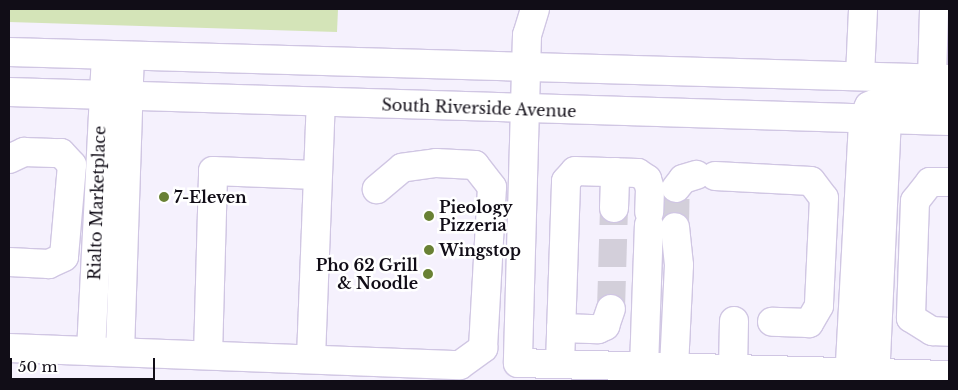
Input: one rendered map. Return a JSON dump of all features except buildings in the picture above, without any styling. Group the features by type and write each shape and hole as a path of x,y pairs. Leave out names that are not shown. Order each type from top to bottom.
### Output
{"main road":[{"path":"535,9 527,35 518,363 732,369 862,377 949,375"},
{"path":"860,76 863,9"},
{"path":"934,9 943,85"},
{"path":"9,52 526,65 860,76 943,85"},
{"name":"Rialto Marketplace","path":"91,351 101,95 118,55"},
{"name":"Rialto Marketplace","path":"118,55 130,96 120,352"},
{"path":"862,377 875,119 869,106 883,100 943,85"},
{"name":"South Riverside Avenue","path":"9,92 320,104 949,121"},
{"path":"311,358 320,104"},
{"path":"9,159 24,152 61,153 72,165 64,257 49,264 9,262"},
{"path":"9,348 460,365 483,348 492,187 475,165 436,163 402,168 377,189"},
{"path":"208,355 214,171 316,175"},
{"path":"560,364 566,181 575,171 615,172 638,173 647,179 657,221 679,265 674,368"},
{"path":"614,208 615,172"},
{"path":"695,180 811,181 824,198 817,310 809,323 772,322"},
{"path":"949,182 930,182 915,201 911,318 932,331 949,332"},
{"path":"644,367 657,221"},
{"path":"561,328 598,329 605,326 611,309"},
{"path":"732,369 734,321"}],"green space":[{"path":"9,9 338,9 337,32 9,22"}],"tunnel":[{"path":"675,227 676,188"},
{"path":"611,309 614,208"}],"place":[{"name":"7-Eleven","path":"164,197"},
{"name":"Pieology Pizzeria","path":"429,216"},
{"name":"Wingstop","path":"429,250"},
{"name":"Pho 62 Grill & Noodle","path":"428,274"}]}
